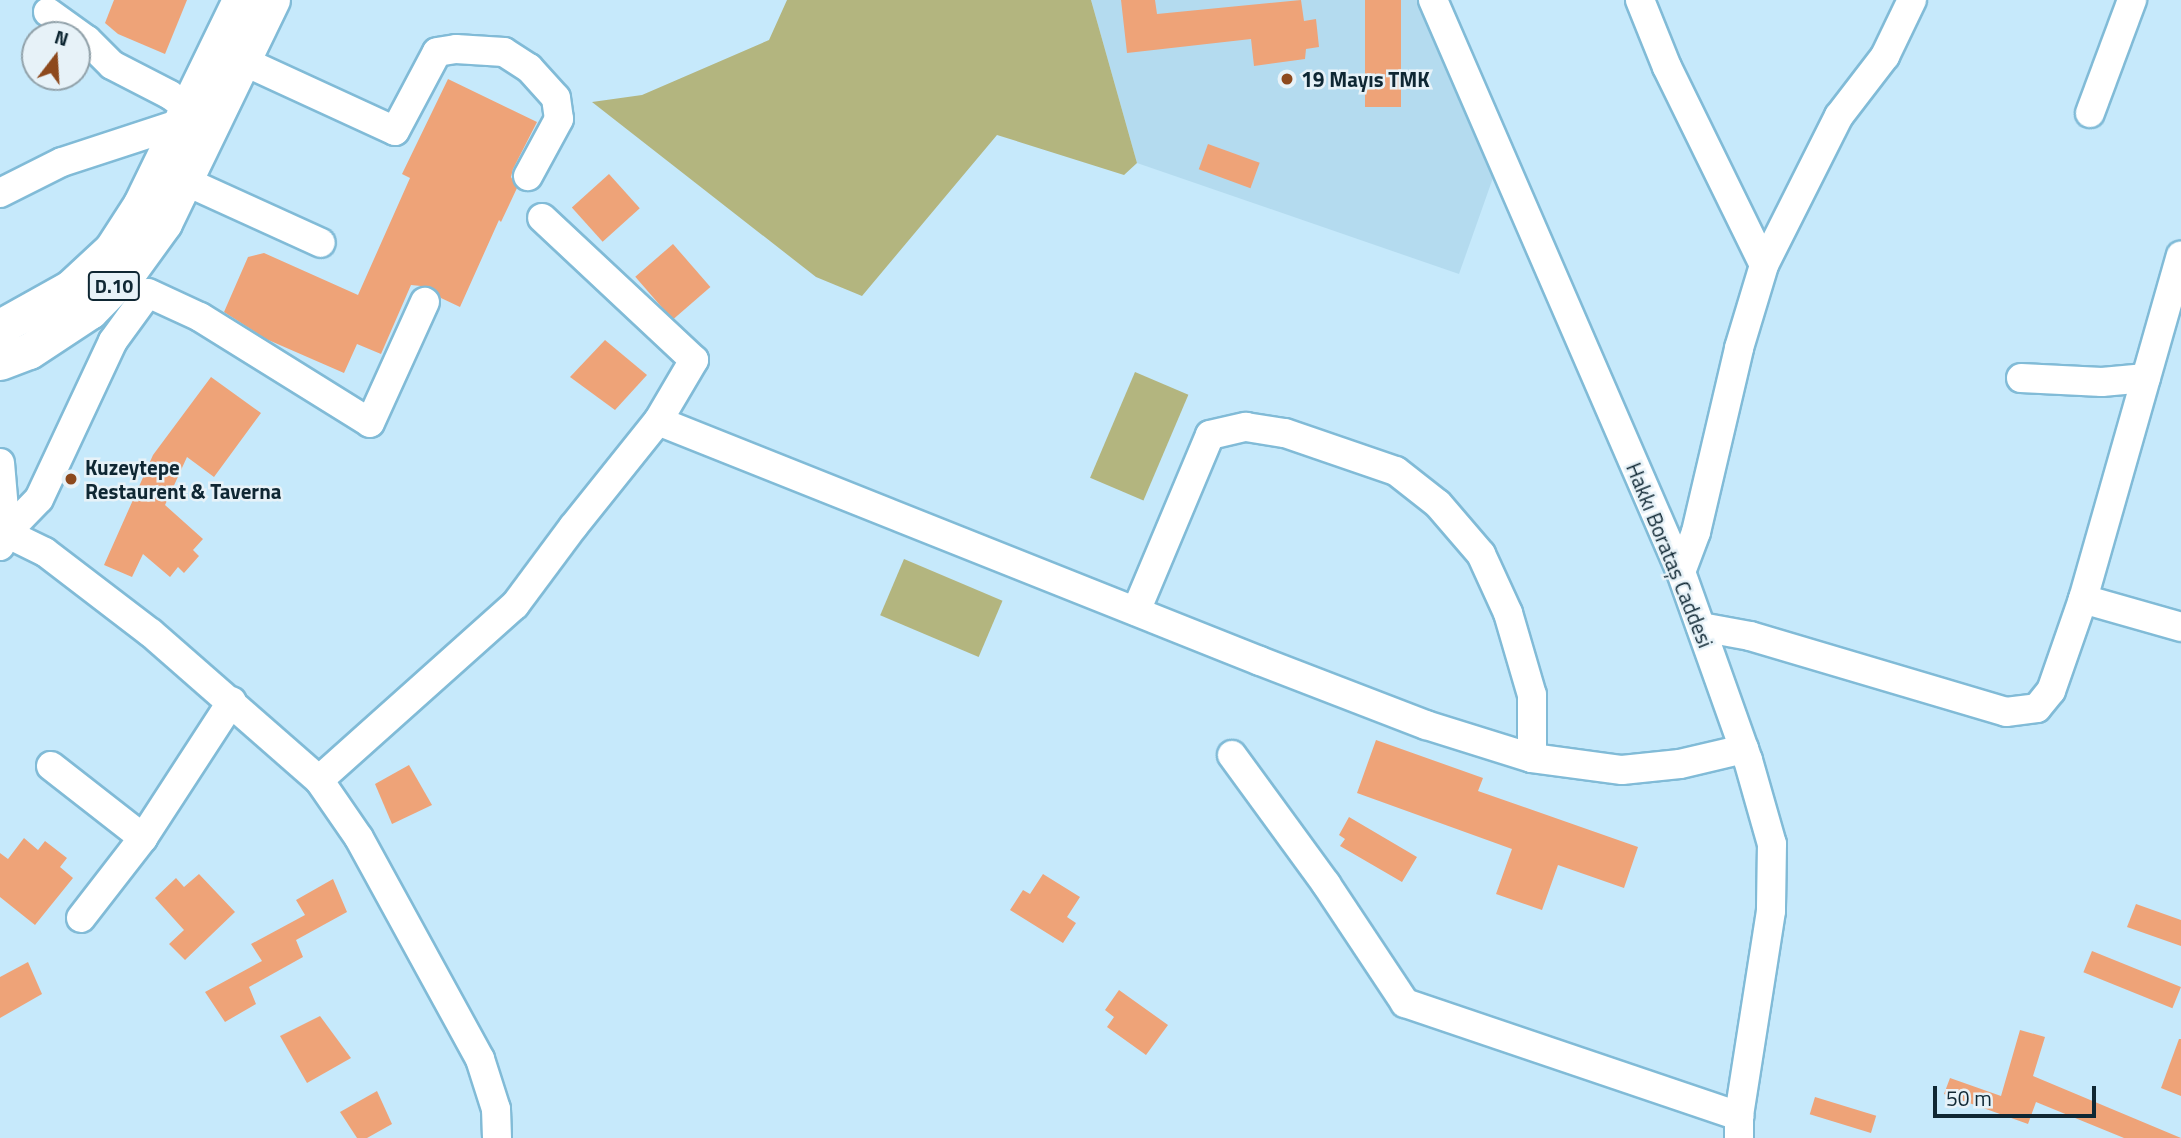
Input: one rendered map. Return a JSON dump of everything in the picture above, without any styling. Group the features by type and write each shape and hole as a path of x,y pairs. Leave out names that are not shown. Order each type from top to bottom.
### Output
{"main road":[{"name":"D.10","path":"0,327 70,288 112,249 141,204 240,0"},
{"name":"D.10","path":"0,362 29,351 90,311 137,260 164,223 272,0"}],"street":[{"name":"Hakkı Borataş Caddesi","path":"1433,0 1681,572 1744,749 1772,844 1771,911 1739,1127"},
{"path":"1640,0 1667,68 1764,265"},
{"path":"1681,572 1696,532 1739,348 1764,265 1839,116 1885,56 1912,0"},
{"path":"2090,113 2132,0"},
{"path":"0,193 62,162 184,115 170,95 112,65 87,40 48,12"},
{"path":"243,61 395,131 437,52 504,52 529,68 556,98 559,119 528,176"},
{"path":"185,181 321,243"},
{"path":"320,780 515,605 658,421 694,360 542,218"},
{"path":"1701,627 1750,636 2006,712 2038,708 2051,691 2083,599 2146,378 2174,310 2181,256"},
{"path":"3,540 39,499 113,341 148,293 200,317 370,423 425,302"},
{"path":"2021,378 2102,382 2146,378"},
{"path":"658,421 1426,725 1532,758 1622,770 1680,764 1744,749"},
{"path":"1136,611 1210,435 1246,427 1285,433 1396,471 1438,504 1481,554 1508,613 1532,695 1532,758"},
{"path":"0,463 3,540"},
{"path":"3,540 45,552 151,633 320,780 359,838 480,1059 496,1110 497,1138"},
{"path":"2083,599 2181,627"},
{"path":"81,918 143,838 232,701"},
{"path":"1232,755 1326,884 1405,1003 1739,1127"},
{"path":"51,766 143,838"}],"shaded area":[{"name":"19 Mayıs TMK","path":"1091,0 1421,0 1500,158 1459,274 1137,163"}],"green space":[{"path":"787,0 1091,0 1137,163 1124,175 997,135 862,296 816,277 592,102 642,95 769,40"},
{"path":"1135,372 1188,395 1143,501 1090,478"},
{"path":"904,559 1002,601 979,657 880,615"}],"building":[{"path":"114,0 187,0 165,54 118,34 105,23"},
{"path":"1121,0 1155,0 1157,14 1301,0 1304,21 1316,19 1319,47 1306,49 1305,59 1254,66 1251,39 1127,53"},
{"path":"1365,0 1401,0 1401,107 1365,107"},
{"path":"448,79 537,122 513,169 511,177 517,188 501,222 499,220 460,307 441,298 431,287 411,285 381,354 357,344 344,373 266,339 224,312 248,257 264,253 358,295 410,178 402,174"},
{"path":"1208,144 1260,163 1250,188 1199,169"},
{"path":"609,174 640,208 603,242 572,207"},
{"path":"673,244 710,287 673,320 635,277"},
{"path":"605,340 647,375 615,410 570,377"},
{"path":"211,377 261,413 214,477 187,457 165,505 203,539 193,550 199,556 184,573 178,567 170,577 143,554 132,577 104,565 153,455"},
{"path":"1376,740 1483,778 1478,791 1638,847 1624,888 1558,865 1542,910 1496,894 1512,849 1357,793"},
{"path":"409,765 432,805 392,824 375,784"},
{"path":"1349,817 1417,857 1402,882 1340,846 1345,839 1339,835"},
{"path":"24,838 38,850 45,841 67,858 60,867 73,878 35,925 0,897 0,853 8,859"},
{"path":"199,874 235,912 185,960 169,944 184,930 155,898 176,878 184,887"},
{"path":"1043,874 1080,897 1067,917 1076,923 1063,943 1010,910 1023,890 1030,894"},
{"path":"333,879 347,912 296,940 303,957 249,987 256,1004 225,1022 205,992 262,961 251,944 305,915 296,900"},
{"path":"2136,904 2181,920 2181,946 2127,927"},
{"path":"2092,951 2181,987 2172,1008 2083,972"},
{"path":"28,962 42,994 0,1018 0,977"},
{"path":"1119,990 1168,1025 1146,1055 1107,1027 1114,1017 1105,1010"},
{"path":"320,1016 351,1058 307,1083 280,1036"},
{"path":"2020,1030 2045,1037 2033,1076 2181,1138 2124,1138 2036,1102 2028,1124 1944,1094 1950,1078 2001,1096"},
{"path":"2181,1039 2181,1096 2161,1088"},
{"path":"377,1091 392,1124 367,1138 357,1138 340,1112"},
{"path":"1815,1097 1876,1116 1871,1133 1810,1114"}],"place":[{"name":"19 Mayıs TMK","path":"1287,79"},
{"name":"Kuzeytepe Restaurent & Taverna","path":"71,479"}]}
